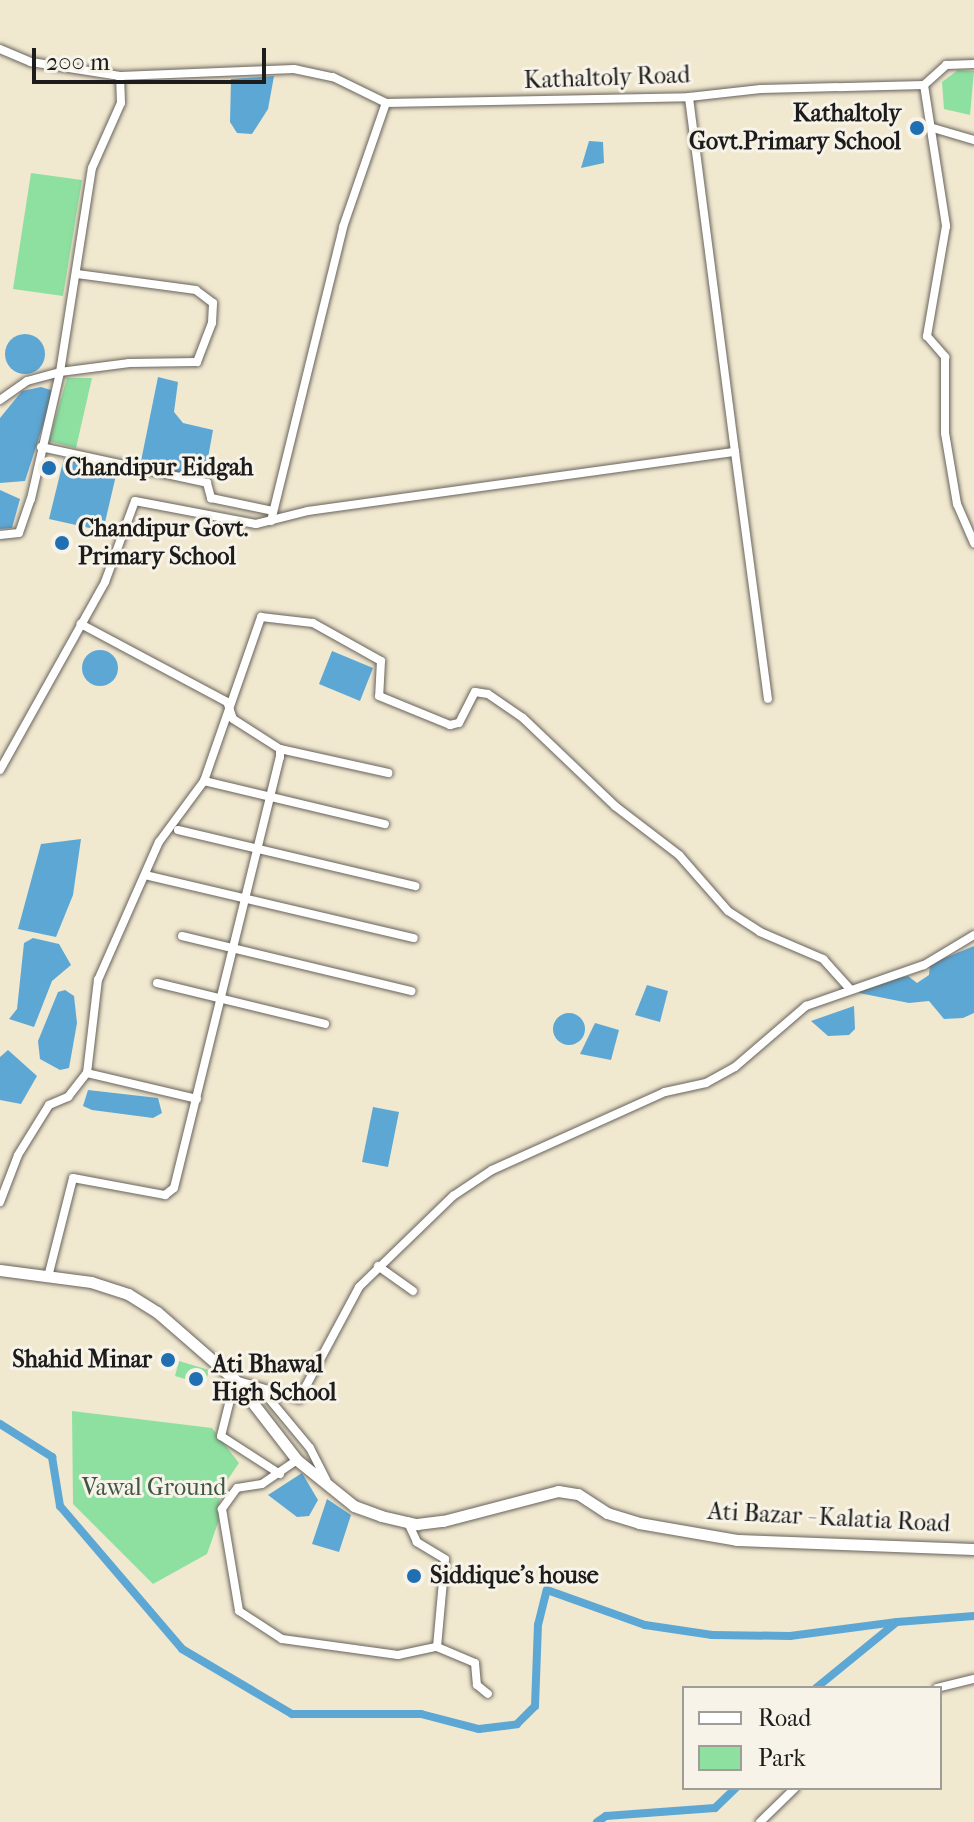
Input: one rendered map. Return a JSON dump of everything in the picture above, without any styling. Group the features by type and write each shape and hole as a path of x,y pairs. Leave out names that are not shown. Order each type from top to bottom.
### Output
{"main road":[{"path":"0,1270 49,1273 128,1294 157,1312 235,1380"},
{"name":"Ati Bazar - Kalatia Road","path":"235,1380 291,1445 297,1460 331,1489 354,1506 407,1521 443,1521 558,1491 578,1494 607,1513 639,1523 737,1540 974,1549"}],"street":[{"name":"Kathaltoly Road","path":"0,49 31,62 120,76 294,69 333,77 386,103 689,97 761,89 924,85"},
{"path":"974,64 946,65 924,85 946,226 927,336 945,357 945,433 957,504 974,543"},
{"path":"0,535 19,533 60,372 92,168 121,103 120,76"},
{"path":"689,97 768,699"},
{"path":"272,516 343,227 386,103"},
{"path":"933,128 974,140"},
{"path":"0,400 27,381 60,372 129,363 197,362 212,323 213,303 196,290 77,274"},
{"path":"41,447 207,483 211,498 272,516"},
{"path":"0,770 122,544 129,507 135,501 256,524 272,516 735,452"},
{"path":"0,1202 18,1155 49,1105 68,1097 87,1073 98,980 159,842 204,781 261,617 313,623 381,661 379,696 450,725 459,723 475,692 488,694 523,718 615,806 679,855 728,911 760,932 823,959 850,989"},
{"path":"81,624 227,702 233,719 280,749 388,773"},
{"path":"49,1273 73,1178 171,1194 259,848 280,749"},
{"path":"204,781 385,824"},
{"path":"178,830 415,886"},
{"path":"145,875 414,938"},
{"path":"280,1474 221,1436 235,1380 299,1399 359,1287 453,1196 492,1170 665,1092 706,1083 764,1047 806,1006 924,965 974,935"},
{"path":"182,936 411,991"},
{"path":"157,983 325,1024"},
{"path":"87,1073 197,1099"},
{"path":"378,1266 413,1291"},
{"path":"261,1390 278,1406 310,1448 331,1489"},
{"path":"297,1460 262,1484 237,1488 222,1509 239,1611 282,1639 349,1652 398,1655 437,1647 475,1663 477,1685 488,1694"},
{"path":"407,1521 417,1542 445,1559 437,1647"},
{"path":"942,1687 974,1679"},
{"path":"760,1822 793,1790"}],"green space":[{"path":"958,70 974,71 970,115 944,109 942,82"},
{"path":"31,173 82,180 63,296 13,289"},
{"path":"67,378 92,378 76,448 49,441"},
{"path":"179,1361 209,1370 205,1385 175,1376"},
{"name":"Vawal Ground","path":"72,1411 212,1428 239,1463 220,1491 219,1520 207,1554 153,1584 73,1504"}],"water":[{"path":"274,76 268,109 252,134 237,133 230,122 231,79"},
{"path":"589,141 603,142 604,163 581,168"},
{"path":"25,334 39,340 45,354 39,368 25,374 11,368 5,354 11,340"},
{"path":"158,377 178,382 174,412 183,423 213,430 208,458 194,477 140,466"},
{"path":"41,387 54,391 25,481 0,483 0,418 22,391"},
{"path":"64,458 117,471 103,531 49,519"},
{"path":"0,490 20,499 12,528 0,529"},
{"path":"100,650 113,655 118,668 113,681 100,686 87,681 82,668 87,655"},
{"path":"332,651 373,668 360,701 319,684"},
{"path":"81,839 73,895 56,937 18,929 41,844"},
{"path":"33,938 59,944 71,965 52,981 34,1027 9,1019 17,1009 24,943"},
{"path":"974,946 974,1013 963,1018 944,1019 929,1001 909,1003 859,993 861,986 908,976 917,983 929,975 930,964"},
{"path":"647,985 668,991 660,1022 635,1015"},
{"path":"65,990 74,996 77,1023 69,1068 60,1070 40,1059 38,1041 58,992"},
{"path":"854,1006 855,1029 849,1035 828,1036 811,1021"},
{"path":"569,1013 580,1018 585,1029 580,1040 569,1045 558,1040 553,1029 558,1018"},
{"path":"595,1023 619,1030 611,1060 580,1054"},
{"path":"8,1050 37,1076 21,1104 0,1100 0,1057"},
{"path":"88,1090 158,1098 162,1113 153,1118 92,1110 83,1106"},
{"path":"373,1107 399,1112 388,1167 362,1162"},
{"path":"302,1473 318,1500 309,1516 297,1517 268,1495"},
{"path":"327,1499 351,1515 339,1552 312,1544"}],"waterway":[{"path":"0,1424 52,1457 60,1506 182,1649 292,1714 421,1714 479,1729 517,1724 535,1706 538,1625 547,1590 645,1625 712,1635 790,1636 897,1622"},
{"path":"818,1686 897,1622 974,1616"},
{"path":"597,1822 606,1816 715,1808 734,1790"}],"place":[{"name":"Kathaltoly Govt.Primary School","path":"917,128"},
{"name":"Chandipur Eidgah","path":"49,468"},
{"name":"Chandipur Govt. Primary School","path":"62,543"},
{"name":"Shahid Minar","path":"168,1360"},
{"name":"Ati Bhawal High School","path":"196,1379"},
{"name":"Siddique's house","path":"414,1576"}]}
